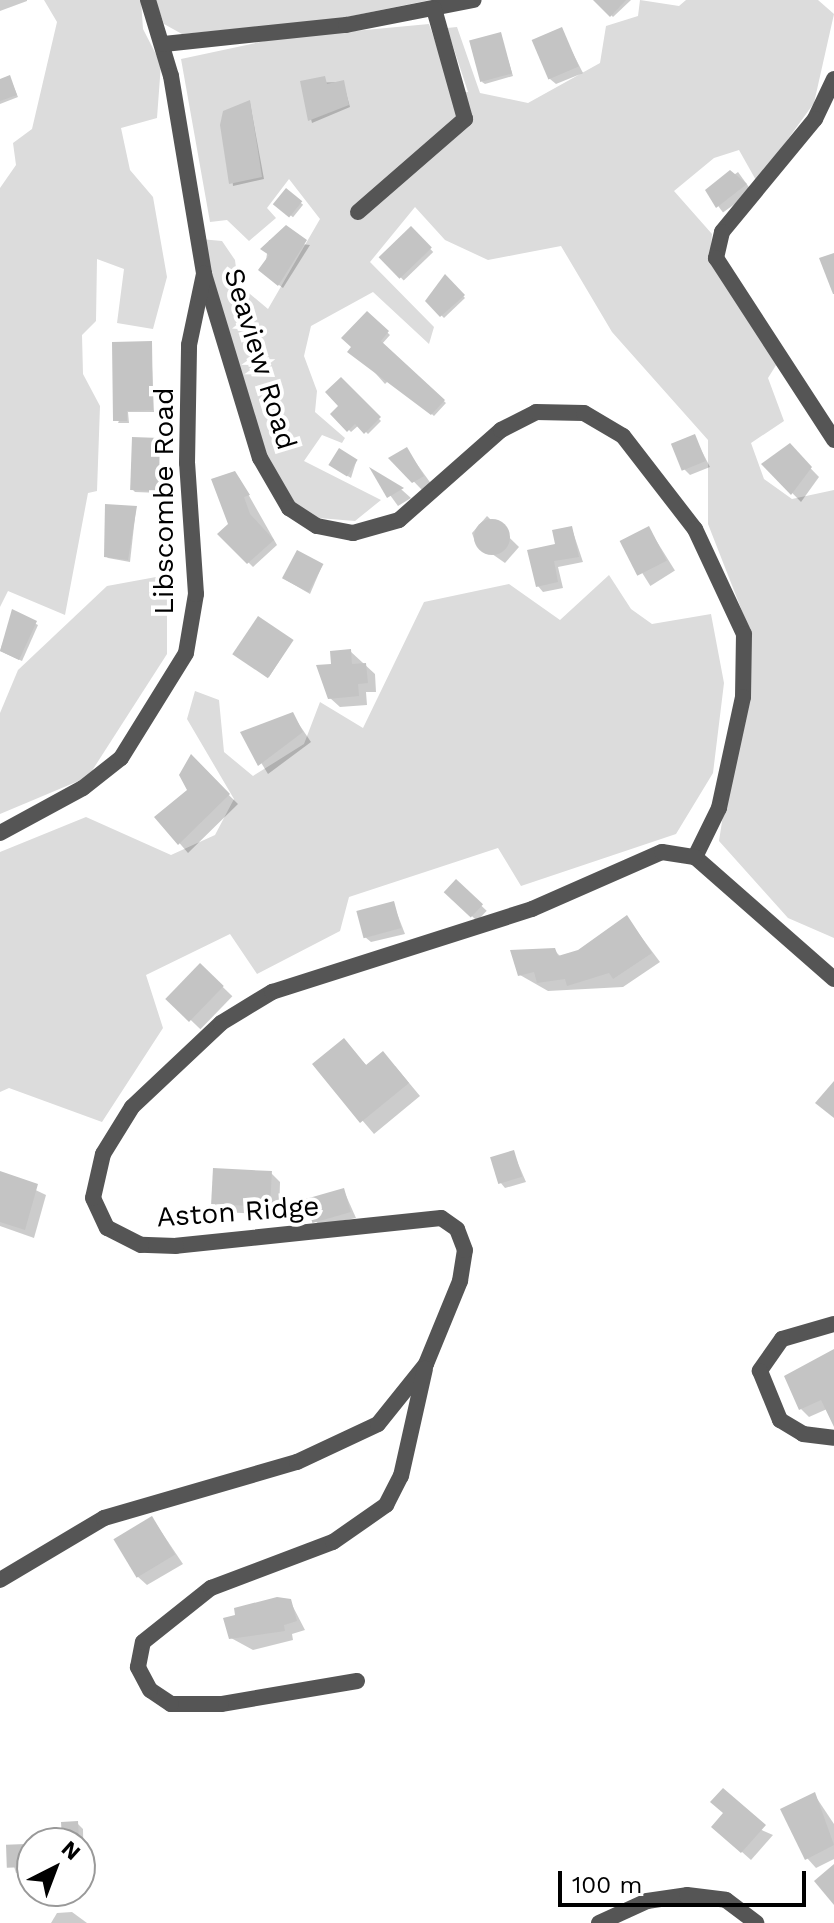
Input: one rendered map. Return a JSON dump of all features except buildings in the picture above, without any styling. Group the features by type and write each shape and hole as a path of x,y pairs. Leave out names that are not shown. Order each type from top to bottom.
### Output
{"street":[{"name":"Seaview Road","path":"148,0 164,44 204,274 260,458 289,508 317,526 353,533 399,520 501,430 536,412 584,413 623,436 656,473 709,553 744,634 743,697 719,808 695,857"},
{"path":"164,44 434,9 474,0"},
{"path":"358,212 465,119 434,9"},
{"path":"834,79 815,119 722,232 716,258 834,440"},
{"name":"Libscombe Road","path":"0,833 83,788 121,758 186,653 196,594 187,463 189,345 204,274"},
{"name":"Aston Ridge","path":"0,1580 104,1518 354,1438 378,1424 426,1364 465,1250 457,1229 441,1218 406,1217 300,1238 141,1245 107,1228 93,1198 103,1154 132,1107 221,1023 272,992 532,909 662,852 695,857"},
{"path":"695,857 834,979"},
{"path":"834,1324 782,1339 760,1371 780,1420 803,1434 834,1438"},
{"path":"357,1681 221,1704 171,1704 150,1690 138,1667 143,1642 211,1588 333,1542 386,1505 401,1476 426,1364"},
{"path":"599,1923 647,1901 687,1895 726,1900 756,1923"}],"shaded area":[{"path":"44,0 141,0 143,29 161,64 157,118 121,128 130,170 153,197 167,277 153,329 117,323 124,269 97,259 96,321 82,335 83,374 100,406 97,491 88,493 65,615 8,591 0,607 0,188 16,165 13,143 32,129 57,22"},
{"path":"155,0 430,0 327,21 182,34 164,24"},
{"path":"640,0 679,6 686,0 818,0 834,14 814,103 757,182 739,150 714,158 674,191 712,234 710,260 778,362 768,378 784,421 751,443 764,479 792,499 834,490 834,938 788,918 719,841 751,634 708,524 708,440 612,332 561,246 488,260 445,240 415,207 370,262 434,327 429,344 373,292 311,326 304,356 317,391 315,412 345,438 342,443 322,435 304,461 381,500 355,521 306,517 273,478 200,239 222,241 235,260 238,284 268,309 320,219 289,179 267,208 276,218 249,241 227,220 210,222 181,59 279,38 429,24 453,93 468,92 447,28 457,27 480,93 528,103 600,63 606,26 638,16"},
{"path":"167,575 167,654 88,777 0,814 0,713 18,670 107,586"},
{"path":"609,575 631,609 652,624 711,614 724,683 713,773 676,834 521,886 498,848 349,897 340,931 257,974 230,934 146,975 163,1028 102,1122 9,1088 0,1092 0,852 86,817 171,855 215,835 234,799 187,719 195,691 219,700 224,752 253,776 304,744 320,702 363,728 424,602 509,584 560,620"}]}
